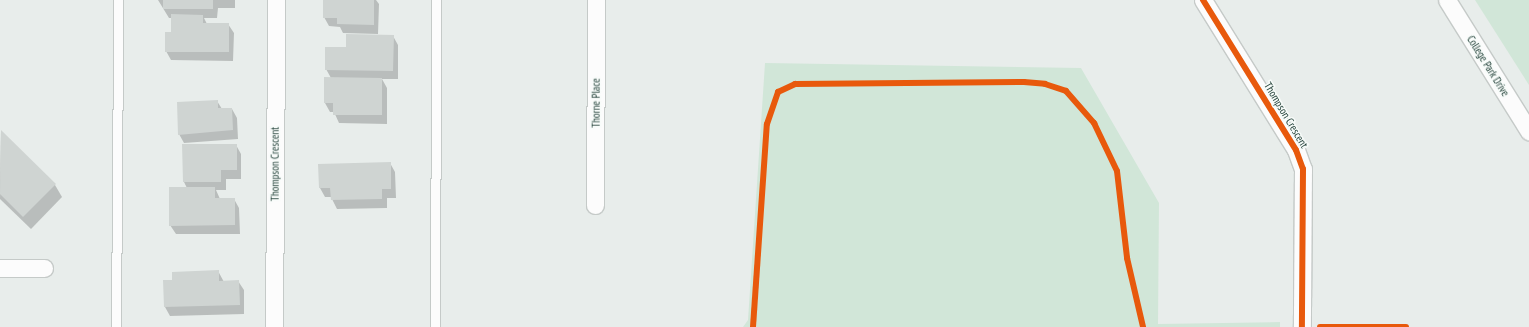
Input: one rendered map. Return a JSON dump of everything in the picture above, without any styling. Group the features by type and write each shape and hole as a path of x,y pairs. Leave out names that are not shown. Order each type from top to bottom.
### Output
{"street":[{"name":"Thompson Crescent","path":"274,327 276,0"},
{"name":"Thorne Place","path":"595,205 596,0"},
{"name":"Thompson Crescent","path":"1203,0 1296,150 1303,169 1302,327"},
{"name":"College Park Drive","path":"1447,0 1529,131"},
{"path":"0,268 44,268"}],"lane":[{"path":"116,327 118,0"},
{"path":"435,327 436,0"}],"green space":[{"path":"1475,0 1529,0 1529,85"},
{"path":"765,63 1081,68 1159,203 1158,324 1280,322 1280,327 743,327 748,320"}],"building":[{"path":"163,0 213,0 213,9 163,9"},
{"path":"323,0 374,0 374,25 337,24 337,18 323,18"},
{"path":"171,14 203,15 203,23 229,23 229,52 165,52 165,32 171,32"},
{"path":"346,34 394,35 393,71 325,70 325,47 346,47"},
{"path":"324,77 382,78 382,115 333,115 333,103 324,103"},
{"path":"218,100 218,108 232,108 233,130 178,135 177,102"},
{"path":"1,130 56,184 23,217 0,194"},
{"path":"182,144 237,144 237,170 221,170 221,182 183,182"},
{"path":"391,162 391,189 382,189 382,199 331,200 330,188 319,188 318,164"},
{"path":"169,187 215,187 215,198 235,198 235,225 169,226"},
{"path":"219,270 219,281 239,280 240,305 164,307 163,280 172,280 172,272"}],"cycle path":[{"path":"1203,0 1296,150 1303,169 1302,327"},
{"path":"753,327 767,124 778,92 795,84 1024,82 1045,84 1066,91 1094,123 1117,171 1127,258 1143,327"},
{"path":"1320,327 1406,327"}]}
